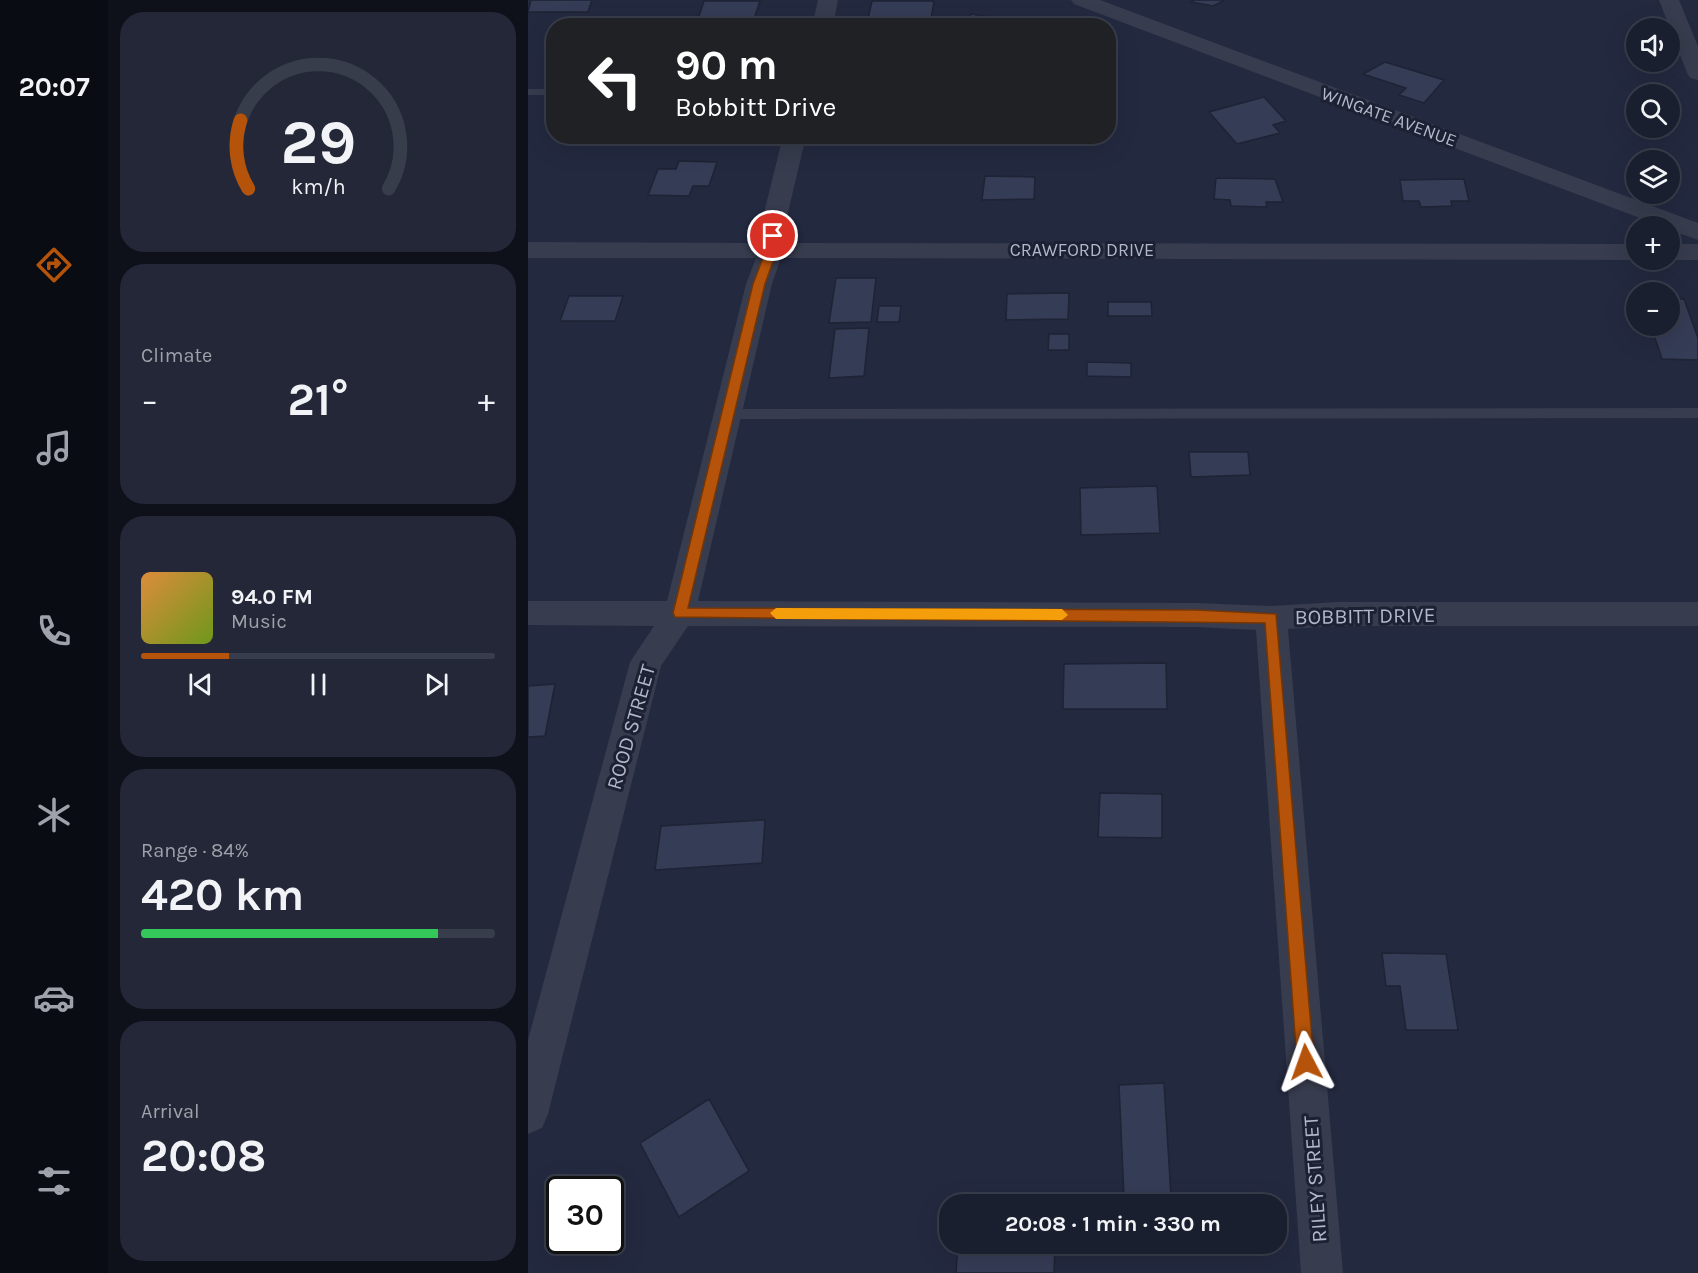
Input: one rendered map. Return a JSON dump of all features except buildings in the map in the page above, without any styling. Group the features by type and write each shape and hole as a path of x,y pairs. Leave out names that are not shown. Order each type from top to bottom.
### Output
{"street":[{"path":"824,18 828,0"},
{"name":"WINGATE AVENUE","path":"1081,0 1698,232"},
{"path":"1670,0 1698,73"},
{"name":"ROOD STREET","path":"528,1114 646,662 680,613 759,284 771,250 774,221 793,144"},
{"name":"CRAWFORD DRIVE","path":"528,250 1626,252"},
{"path":"1680,252 1698,252"},
{"name":"BOBBITT DRIVE","path":"528,613 1184,615 1271,618 1337,614 1698,614"},
{"name":"RILEY STREET","path":"1271,618 1322,1273"}],"lane":[{"path":"528,92 546,92"},
{"path":"728,414 1698,413"}],"slow traffic":[{"path":"776,613 1062,615"}],"route":[{"path":"773,236 771,250 759,284 680,613 1196,615 1271,618 1306,1062"}]}
